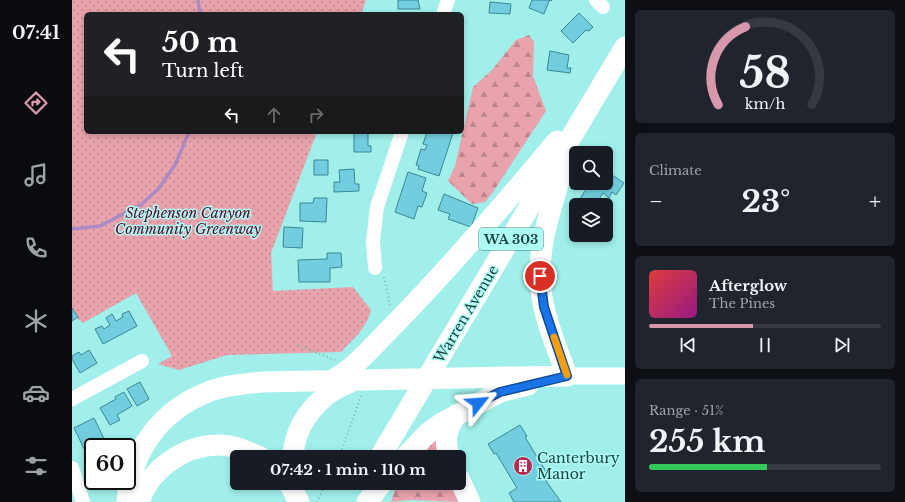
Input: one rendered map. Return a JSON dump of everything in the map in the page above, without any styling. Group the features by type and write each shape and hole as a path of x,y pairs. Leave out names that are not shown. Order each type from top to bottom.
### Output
{"main road":[{"name":"Warren Avenue","path":"384,450 446,349 625,47"},
{"path":"328,382 344,373 359,361 402,316 490,221 602,87"},
{"path":"567,376 544,307 540,264 545,231 575,130"},
{"path":"127,502 130,480 141,450 158,425 179,406 208,391 243,384 567,376"},
{"path":"412,450 428,433 456,415 500,392 567,376"},
{"path":"293,450 300,427 318,403 332,391 360,380"},
{"path":"448,450 446,435 449,426 456,415"},
{"path":"139,502 150,481 170,460 188,452 216,445 234,446 243,450"},
{"path":"353,502 361,490"},
{"path":"367,502 376,490"},
{"path":"464,490 470,502"}],"street":[{"path":"444,12 448,0"},
{"path":"375,268 373,241 376,213 401,134"},
{"path":"72,399 142,361"},
{"path":"567,376 625,376"},
{"path":"72,468 83,502"}],"path":[{"path":"297,345 339,361"},
{"path":"342,450 363,391 360,380"},
{"path":"317,502 323,490"}],"green space":[{"name":"Stephenson Canyon Community Greenway","path":"72,0 366,0 362,12 84,12 84,134 316,134 271,253 273,291 353,287 371,310 363,328 355,338 341,352 227,355 179,370 158,364 172,356 136,293 83,323 72,314"},
{"path":"529,35 534,42 533,76 546,111 493,192 485,202 472,204 448,181 455,166 462,134 464,134 464,126 473,87 492,70 516,40"},
{"path":"438,439 441,450 423,450"},
{"path":"395,490 458,490 464,502 410,500 391,502"}],"building":[{"path":"398,0 418,0 420,9 398,9"},
{"path":"532,0 552,0 549,1 544,14 529,8"},
{"path":"490,2 511,4 510,14 489,13"},
{"path":"579,13 593,27 589,31 586,30 573,43 561,31"},
{"path":"550,51 569,55 567,68 571,68 570,73 547,70"},
{"path":"354,134 368,134 368,146 371,146 371,152 354,152"},
{"path":"426,134 453,134 439,176 418,169 419,166 416,165 421,149 425,150 427,145 423,144"},
{"path":"314,160 328,160 328,175 314,175"},
{"path":"354,169 355,184 359,184 359,191 334,192 334,182 340,182 339,170"},
{"path":"408,172 426,178 422,191 427,193 422,207 418,206 414,219 395,212"},
{"path":"613,176 624,183 616,195 612,192 609,198 603,193 600,198 581,198 586,190 613,190"},
{"path":"444,194 478,208 471,227 448,219 450,214 438,210"},
{"path":"314,198 327,198 326,222 300,221 300,203 313,203"},
{"path":"284,227 303,228 302,248 283,247"},
{"path":"327,253 341,253 342,267 330,268 330,282 299,282 298,260 327,259"},
{"path":"72,308 78,317 72,321"},
{"path":"129,311 137,326 103,344 95,329 102,326 104,329 110,325 106,318 112,314 116,321 123,317 122,314"},
{"path":"89,350 97,363 80,373 72,359 72,356 79,352 81,355"},
{"path":"140,382 149,399 137,406 127,389"},
{"path":"124,392 132,406 117,415 120,420 110,425 100,408 116,399 115,397"},
{"path":"94,418 104,438 84,438 84,449 74,428"},
{"name":"Canterbury Manor","path":"520,425 527,436 525,437 550,478 546,481 561,502 514,502 509,493 517,488 496,453 494,454 488,444"}],"waterway":[{"path":"198,0 200,12"},
{"path":"72,229 100,226 142,204 159,188 175,165 188,134"}],"slow traffic":[{"path":"554,337 567,375"}],"place":[{"name":"Canterbury Manor","path":"523,466"}],"route":[{"path":"478,403 500,392 567,376 544,307 540,276"}]}
